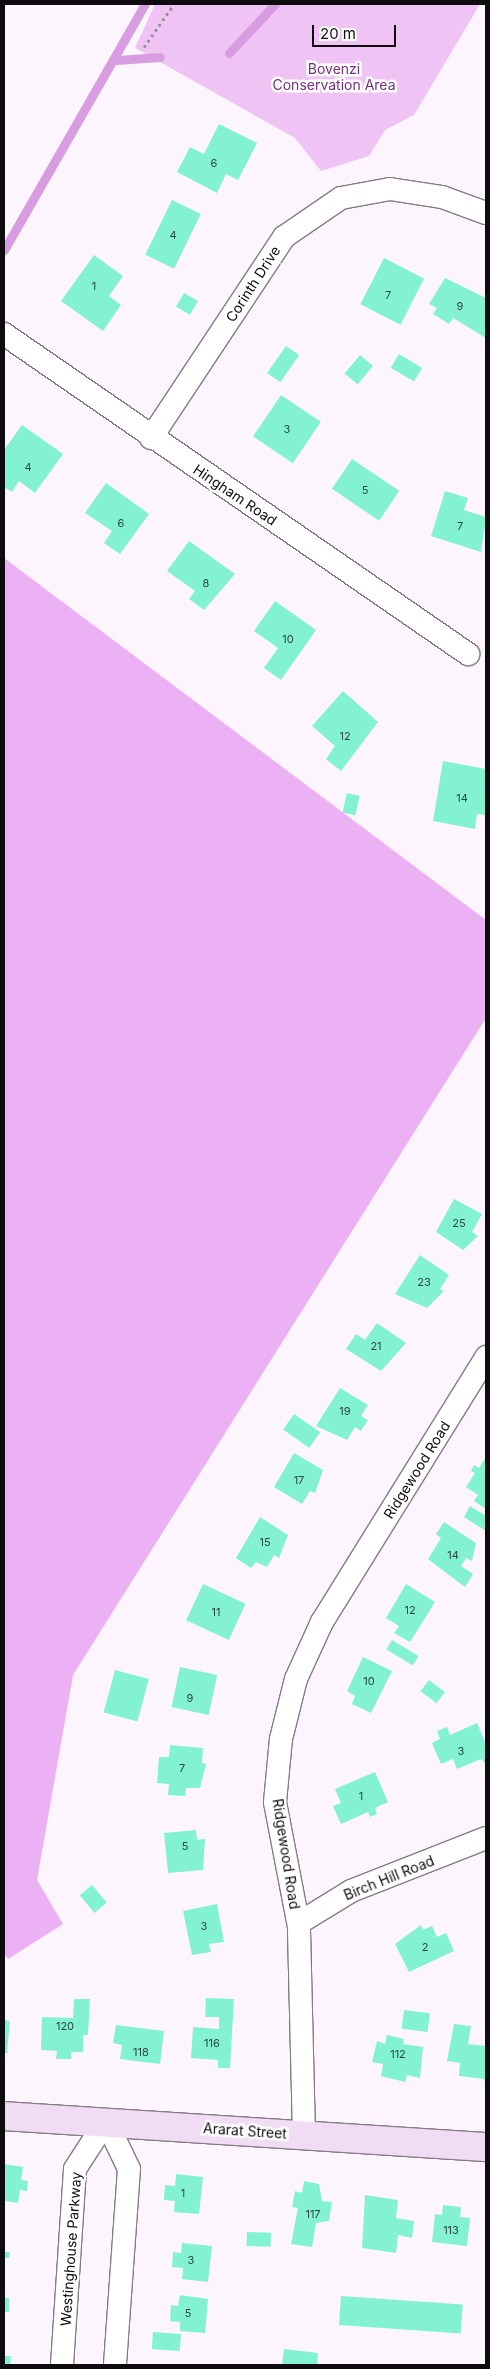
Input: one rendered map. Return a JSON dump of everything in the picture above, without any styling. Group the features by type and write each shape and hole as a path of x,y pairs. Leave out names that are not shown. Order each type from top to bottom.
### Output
{"main road":[{"name":"Ararat Street","path":"4,2116 106,2121 486,2147"}],"street":[{"name":"Corinth Drive","path":"151,438 284,237 341,198 390,190 442,197 486,213"},
{"name":"Hingham Road","path":"4,334 151,438 468,654"},
{"name":"Ridgewood Road","path":"304,2135 299,1927 275,1802 281,1739 296,1678 322,1622 486,1357"},
{"name":"Birch Hill Road","path":"299,1927 299,1923 351,1891 486,1838"},
{"name":"Westinghouse Parkway","path":"62,2365 75,2169 106,2121"},
{"path":"106,2121 129,2169 116,2365"}],"path":[{"path":"144,47 174,4"}],"green space":[{"name":"Bovenzi Conservation Area","path":"155,4 480,4 414,115 385,130 369,156 321,171 295,138 135,48"}],"shaded area":[{"path":"4,558 486,920 486,1018 73,1675 37,1880 63,1924 8,1959 4,1954"}],"building":[{"path":"219,124 257,143 238,180 226,174 217,193 177,172 190,147 204,154"},
{"path":"172,200 201,214 174,269 145,255"},
{"path":"94,255 123,276 109,296 121,305 103,331 61,301"},
{"path":"384,258 424,278 400,325 360,304"},
{"path":"445,278 486,298 486,338 453,318 449,324 433,314 437,308 429,304"},
{"path":"184,293 198,301 190,315 176,307"},
{"path":"286,346 299,355 280,382 267,373"},
{"path":"399,354 422,368 414,382 391,368"},
{"path":"360,355 373,366 358,384 345,373"},
{"path":"281,395 321,422 293,463 253,436"},
{"path":"22,425 63,454 35,493 19,481 12,492 4,487 4,450"},
{"path":"352,459 399,491 379,521 332,489"},
{"path":"106,483 149,514 120,554 104,543 112,531 85,513"},
{"path":"445,491 468,498 464,510 486,517 481,552 431,536"},
{"path":"189,541 235,574 204,610 189,599 195,591 167,571"},
{"path":"275,601 316,630 281,680 264,668 278,648 254,631"},
{"path":"343,691 378,722 341,771 326,759 335,746 312,726"},
{"path":"443,761 486,769 486,815 477,814 475,829 433,821"},
{"path":"347,793 360,796 355,815 343,812"},
{"path":"454,1199 482,1214 472,1232 478,1236 463,1250 436,1232"},
{"path":"420,1255 449,1275 440,1289 444,1291 427,1308 395,1294"},
{"path":"377,1323 406,1343 381,1371 346,1349 356,1334 365,1340"},
{"path":"340,1388 368,1405 361,1416 368,1420 361,1431 355,1427 347,1440 316,1426"},
{"path":"294,1414 320,1432 309,1448 283,1430"},
{"path":"294,1453 323,1470 315,1493 310,1491 302,1504 274,1487"},
{"path":"486,1457 486,1509 474,1501 478,1495 466,1487 475,1473 471,1471 474,1465 479,1468"},
{"path":"470,1506 486,1516 486,1531 464,1517"},
{"path":"260,1517 288,1535 279,1558 274,1555 267,1567 256,1562 251,1568 236,1558"},
{"path":"444,1522 476,1543 472,1561 466,1558 461,1566 473,1574 465,1587 428,1559 441,1538 436,1534"},
{"path":"203,1584 246,1604 229,1640 186,1620"},
{"path":"406,1584 435,1602 410,1642 394,1633 399,1626 386,1618"},
{"path":"392,1640 419,1656 413,1665 386,1649"},
{"path":"363,1657 392,1671 371,1713 352,1704 355,1696 347,1691"},
{"path":"180,1667 217,1675 209,1715 171,1707"},
{"path":"115,1670 149,1679 137,1722 104,1713"},
{"path":"429,1680 445,1692 437,1703 421,1691"},
{"path":"477,1723 486,1744 486,1764 481,1759 457,1769 453,1759 441,1764 432,1743 440,1739 437,1731 447,1727 450,1735"},
{"path":"170,1745 203,1748 202,1763 206,1764 200,1788 186,1788 185,1796 168,1795 169,1784 157,1783 159,1757 169,1757"},
{"path":"375,1772 388,1802 375,1808 377,1814 370,1817 368,1812 341,1824 333,1806 341,1803 335,1789"},
{"path":"196,1830 197,1840 205,1839 203,1870 168,1873 164,1833"},
{"path":"92,1885 107,1903 95,1913 80,1895"},
{"path":"217,1904 224,1942 209,1944 211,1952 192,1955 183,1911"},
{"path":"421,1925 423,1930 432,1926 437,1937 446,1933 454,1951 409,1972 395,1944"},
{"path":"206,1998 234,1999 230,2068 218,2068 218,2060 191,2058 193,2027 219,2029 219,2017 205,2017"},
{"path":"74,1999 90,1999 88,2035 83,2035 83,2052 71,2052 71,2059 56,2059 57,2051 41,2050 42,2017 73,2018"},
{"path":"404,2010 430,2013 427,2032 402,2029"},
{"path":"4,2020 10,2021 7,2053 4,2053"},
{"path":"454,2024 471,2026 468,2044 486,2046 486,2084 484,2079 459,2076 460,2063 447,2061"},
{"path":"116,2025 164,2031 160,2064 120,2059 122,2045 113,2043"},
{"path":"387,2035 404,2039 403,2044 423,2047 420,2078 407,2075 405,2082 381,2076 383,2064 372,2062 377,2041 385,2044"},
{"path":"4,2164 23,2167 21,2180 28,2181 27,2191 20,2190 18,2203 4,2201"},
{"path":"176,2174 203,2177 199,2214 174,2212 175,2201 164,2200 165,2185 175,2186"},
{"path":"304,2181 319,2184 322,2201 332,2202 329,2221 316,2223 312,2247 291,2244 298,2208 292,2207 295,2191 302,2193"},
{"path":"365,2195 398,2200 396,2218 414,2221 412,2238 398,2235 396,2253 362,2248"},
{"path":"443,2205 461,2207 460,2217 470,2218 467,2246 432,2242 435,2214 442,2215"},
{"path":"247,2232 271,2233 270,2247 247,2246"},
{"path":"182,2243 212,2246 208,2282 182,2279 183,2268 172,2267 173,2252 181,2253"},
{"path":"4,2252 10,2252 9,2258 4,2258"},
{"path":"180,2295 208,2299 205,2333 180,2331 180,2322 170,2321 171,2305 178,2306"},
{"path":"341,2296 463,2305 461,2333 339,2325"},
{"path":"4,2298 9,2298 9,2312 4,2312"},
{"path":"153,2332 181,2334 180,2351 152,2349"},
{"path":"284,2349 318,2353 317,2365 282,2365"},
{"path":"4,2356 11,2356 10,2365 4,2365"}],"waterway":[{"path":"4,250 145,4"},
{"path":"229,53 275,4"},
{"path":"116,60 160,57"}]}
